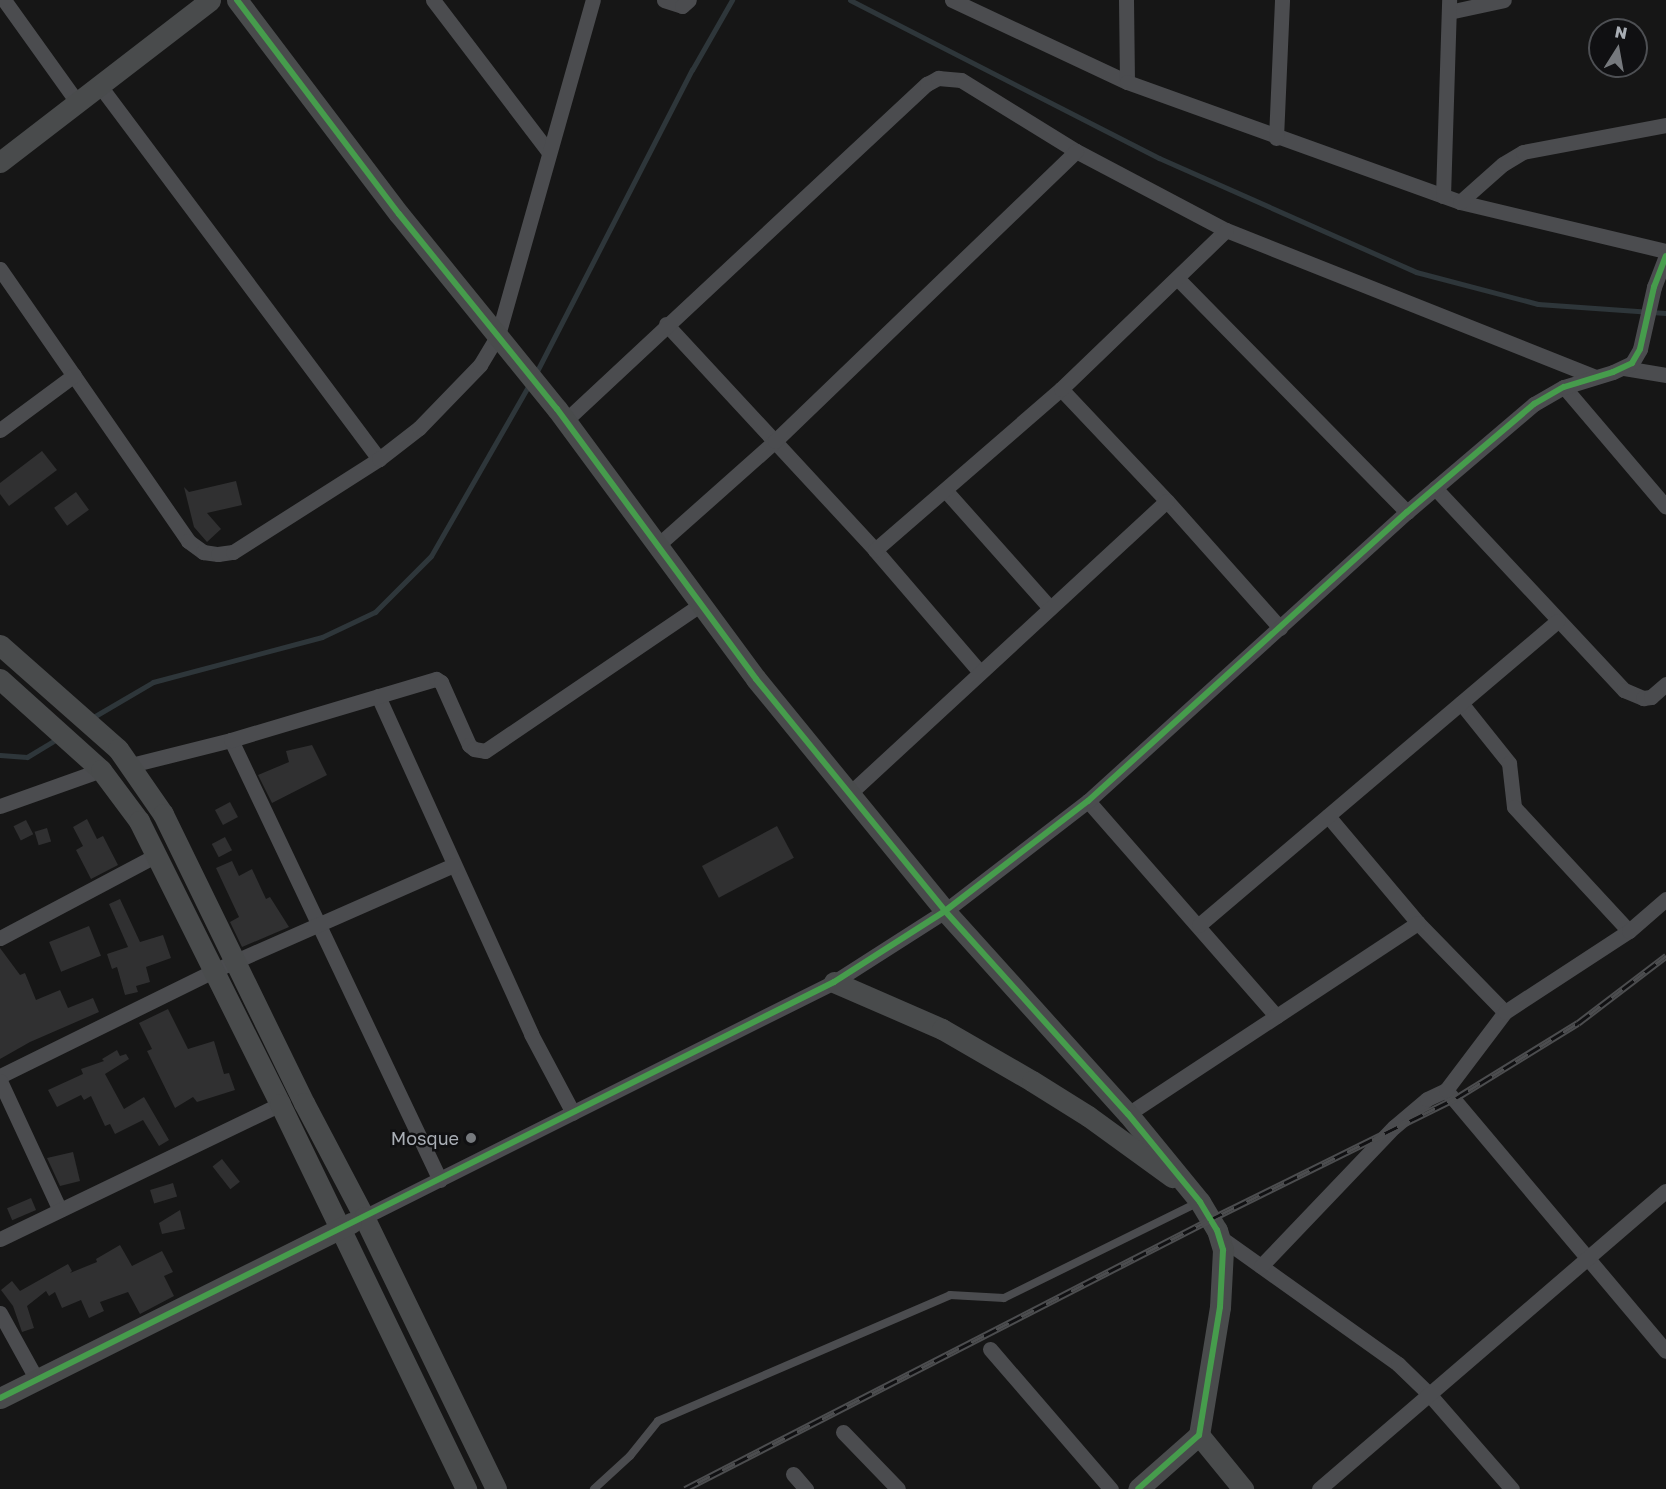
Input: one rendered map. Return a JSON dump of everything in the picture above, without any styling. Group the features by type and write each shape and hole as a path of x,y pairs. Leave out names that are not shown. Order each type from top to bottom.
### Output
{"street":[{"path":"4,0 78,102"},
{"path":"0,162 210,0"},
{"path":"237,0 399,214 561,415 700,605 849,794 945,911 1128,1114 1200,1202 1220,1237 1223,1250 1220,1307 1198,1435 1138,1489"},
{"path":"0,269 188,541 203,552 218,554 233,552 379,459 419,428 480,365 505,343 549,152 593,0"},
{"path":"664,0 682,6 689,0"},
{"path":"952,0 1127,82 1276,138 1460,202 1666,251"},
{"path":"1126,0 1127,82"},
{"path":"1276,138 1282,0"},
{"path":"1443,196 1449,6 1504,0"},
{"path":"438,2 549,152"},
{"path":"561,415 666,324 927,84 938,78 961,80 1076,151 1226,230 1595,377"},
{"path":"99,86 379,459"},
{"path":"1460,202 1503,165 1523,152 1666,125"},
{"path":"658,545 775,441 1076,151"},
{"path":"875,550 1061,389 1178,279 1226,230"},
{"path":"0,1398 834,982 945,911 1088,801 1407,512 1534,404 1564,387 1624,368 1636,358 1654,287 1666,256"},
{"path":"1178,279 1407,512"},
{"path":"666,324 875,550 980,672"},
{"path":"1624,368 1666,375"},
{"path":"0,430 74,375"},
{"path":"1564,387 1666,507"},
{"path":"1061,389 1167,501 1280,628"},
{"path":"1435,488 1624,690 1634,696 1651,697 1666,684"},
{"path":"945,490 1050,608"},
{"path":"849,794 1167,501"},
{"path":"131,765 231,740 438,680 469,745 474,749 485,751 700,605"},
{"path":"1199,925 1557,621"},
{"path":"0,645 110,742 131,765 163,814 237,961 304,1103 364,1217 496,1489"},
{"path":"3,682 101,770 126,801 157,855 341,1228 466,1489"},
{"path":"378,696 531,1034 573,1113"},
{"path":"1461,703 1509,763 1514,807 1629,931"},
{"path":"231,740 320,922 440,1180"},
{"path":"0,806 101,770"},
{"path":"1088,801 1199,925 1276,1016"},
{"path":"1328,816 1418,923 1505,1012"},
{"path":"0,938 157,855"},
{"path":"0,1076 213,971 453,865"},
{"path":"1261,1266 1394,1127 1427,1099 1446,1090 1505,1012 1629,931 1666,899"},
{"path":"1128,1114 1418,923"},
{"path":"834,982 942,1029 1032,1081 1088,1116 1185,1185"},
{"path":"0,1081 60,1210"},
{"path":"1446,1090 1666,1351"},
{"path":"0,1239 280,1104"},
{"path":"1318,1489 1666,1191"},
{"path":"1220,1237 1379,1350 1429,1394 1512,1489"},
{"path":"0,1313 37,1380"},
{"path":"990,1349 1111,1489"},
{"path":"843,1432 898,1489"},
{"path":"1198,1435 1243,1489"},
{"path":"793,1474 807,1489"}],"lane":[{"path":"594,1489 630,1456 658,1421 950,1295 1004,1298 1200,1202"}],"building":[{"path":"42,451 57,470 9,506 0,494 0,483"},
{"path":"236,481 242,505 207,513 221,529 207,542 194,527 184,487 189,492"},
{"path":"76,492 89,510 67,526 54,508"},
{"path":"312,745 327,775 272,803 258,775 289,762 286,751"},
{"path":"230,802 238,817 223,825 215,810"},
{"path":"87,819 97,839 103,836 118,865 91,879 76,850 83,846 73,827"},
{"path":"26,820 33,834 21,841 14,826"},
{"path":"777,826 794,858 719,898 702,866"},
{"path":"47,828 51,841 39,845 35,832"},
{"path":"225,837 232,850 219,857 212,844"},
{"path":"232,861 239,876 252,869 266,899 270,897 289,927 242,947 230,922 239,917 216,868"},
{"path":"120,899 140,942 163,935 171,958 146,967 150,982 136,986 138,992 125,995 117,967 112,969 107,954 128,947 109,904"},
{"path":"89,926 101,956 61,972 49,942"},
{"path":"0,948 20,975 25,973 36,1000 60,990 68,1008 93,998 99,1012 30,1042 0,1059"},
{"path":"168,1009 188,1049 214,1041 224,1074 229,1073 235,1090 197,1102 193,1097 175,1108 147,1051 152,1049 139,1023"},
{"path":"117,1050 120,1056 126,1054 129,1059 105,1074 124,1109 144,1097 169,1140 159,1146 143,1120 115,1134 110,1124 105,1126 91,1096 84,1100 81,1095 57,1107 48,1090 83,1074 81,1069 104,1061 102,1059"},
{"path":"73,1152 80,1181 60,1186 47,1158"},
{"path":"222,1159 240,1182 230,1189 213,1166"},
{"path":"173,1183 177,1196 154,1203 150,1190"},
{"path":"31,1198 36,1210 12,1220 7,1208"},
{"path":"180,1210 185,1229 162,1234 159,1223"},
{"path":"120,1245 132,1266 162,1251 173,1272 164,1276 174,1296 140,1314 128,1292 100,1302 104,1311 89,1318 81,1300 62,1308 55,1292 49,1296 46,1291 27,1306 34,1328 22,1332 13,1306 1,1290 12,1281 20,1291 68,1264 72,1271 70,1273 97,1262 96,1259"}],"waterway":[{"path":"536,373 692,70 732,0"},
{"path":"850,0 1159,158 1416,272 1538,304 1666,313"},
{"path":"90,719 153,682 322,637 375,612 431,556 530,383"},
{"path":"0,755 27,757 59,738"}],"railway":[{"path":"685,1489 1209,1220 1456,1098 1578,1023 1666,956"}],"cycle path":[{"path":"237,0 399,214 557,409 756,679 945,911 1128,1114 1200,1202 1217,1230 1223,1250 1220,1307 1199,1435 1138,1489"},
{"path":"0,1398 834,982 945,911 1088,801 1407,512 1534,404 1564,387 1613,372 1632,363 1640,349 1654,287 1666,256"}],"place":[{"name":"Mosque","path":"471,1138"}]}
